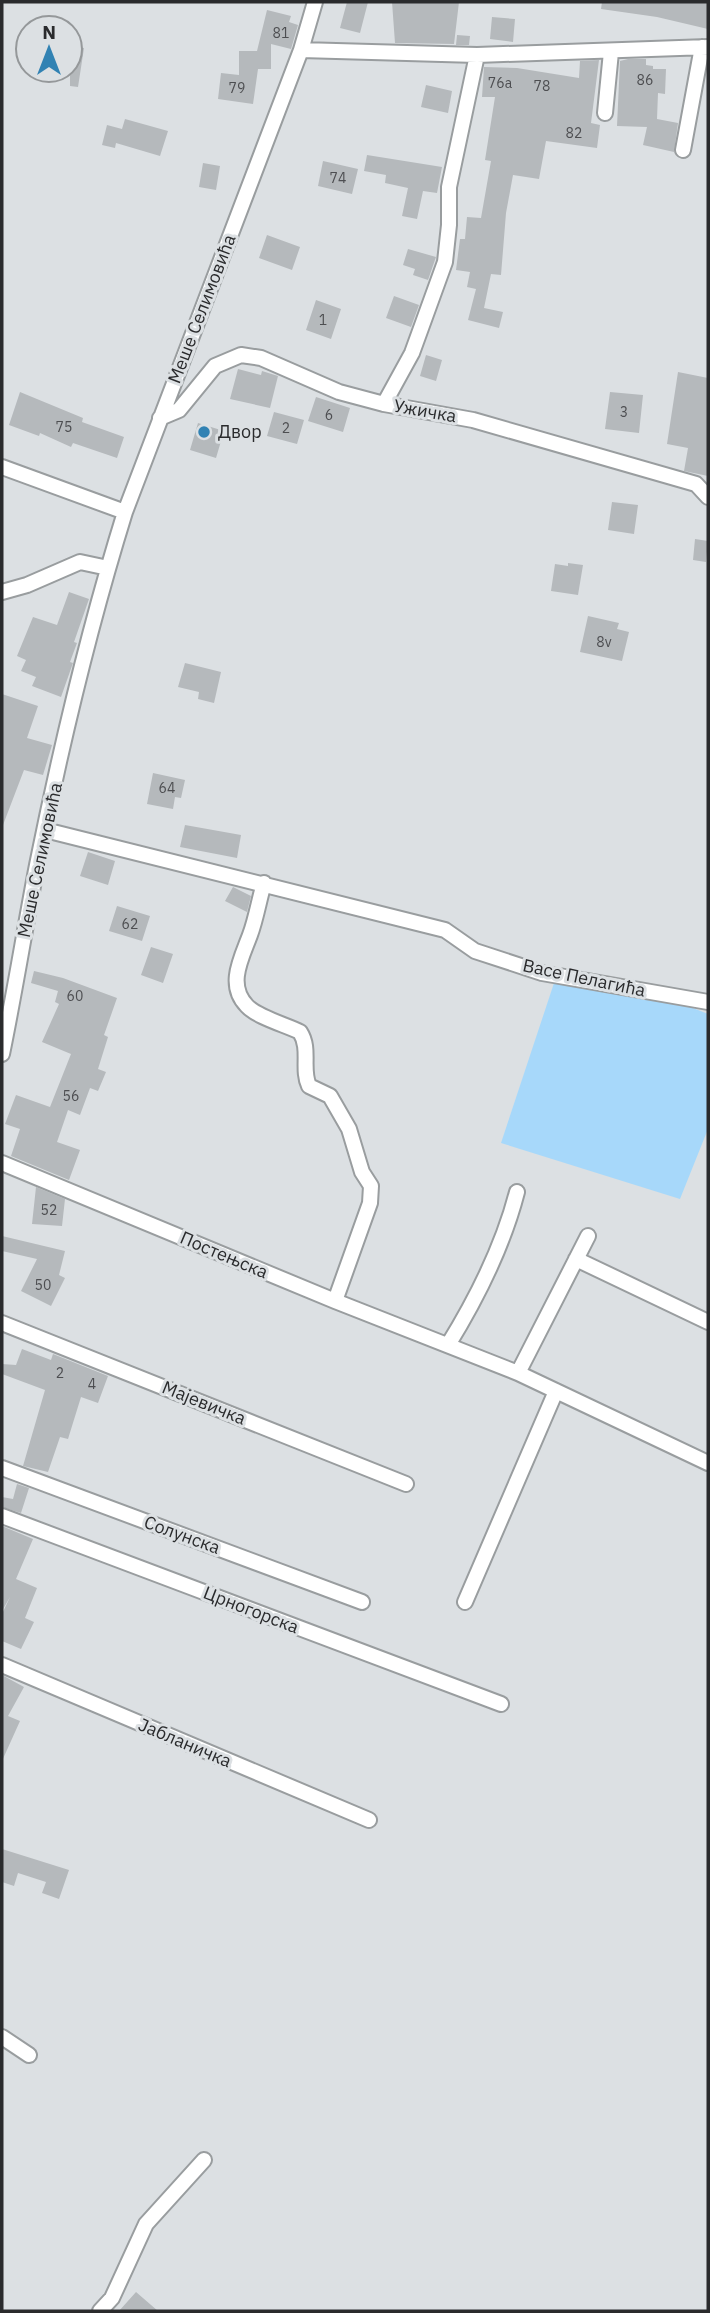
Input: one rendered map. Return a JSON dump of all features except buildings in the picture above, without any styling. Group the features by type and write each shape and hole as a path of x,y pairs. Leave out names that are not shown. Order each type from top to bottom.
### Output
{"street":[{"name":"Меше Селимовића","path":"2,1054 4,1029 74,695 108,568 125,512 160,418 301,50 315,2"},
{"path":"301,50 477,55 705,47 682,150"},
{"path":"605,113 611,52"},
{"path":"384,404 412,354 445,262 449,187 477,55"},
{"name":"Ужичка","path":"160,418 179,410 215,366 242,355 261,358 339,392 384,404 473,420 696,484 708,497"},
{"path":"2,467 125,512"},
{"path":"2,592 27,585 80,562 108,568"},
{"name":"Васе Пелагића","path":"45,830 445,930 475,951 542,973 708,1002"},
{"path":"264,883 249,937 241,952 237,971 238,989 247,1006 300,1032 305,1040 305,1078 309,1086 330,1096 349,1129 362,1172 371,1186 370,1203 335,1301"},
{"name":"Постењска","path":"2,1163 335,1301 518,1373 708,1463"},
{"path":"448,1345 481,1286 510,1219 517,1192"},
{"path":"518,1373 588,1236"},
{"path":"576,1259 708,1322"},
{"name":"Мајевичка","path":"2,1323 406,1483"},
{"path":"466,1602 556,1391"},
{"name":"Солунска","path":"2,1468 362,1602"},
{"name":"Црногорска","path":"2,1516 501,1704"},
{"name":"Јабланичка","path":"2,1665 369,1820"},
{"path":"2,2037 29,2055"},
{"path":"100,2311 112,2298 146,2224 204,2160"}],"shaded area":[{"path":"554,983 678,1002 708,1014 708,1129 680,1199 501,1143"}],"place":[{"name":"Двор","path":"204,432"}]}
